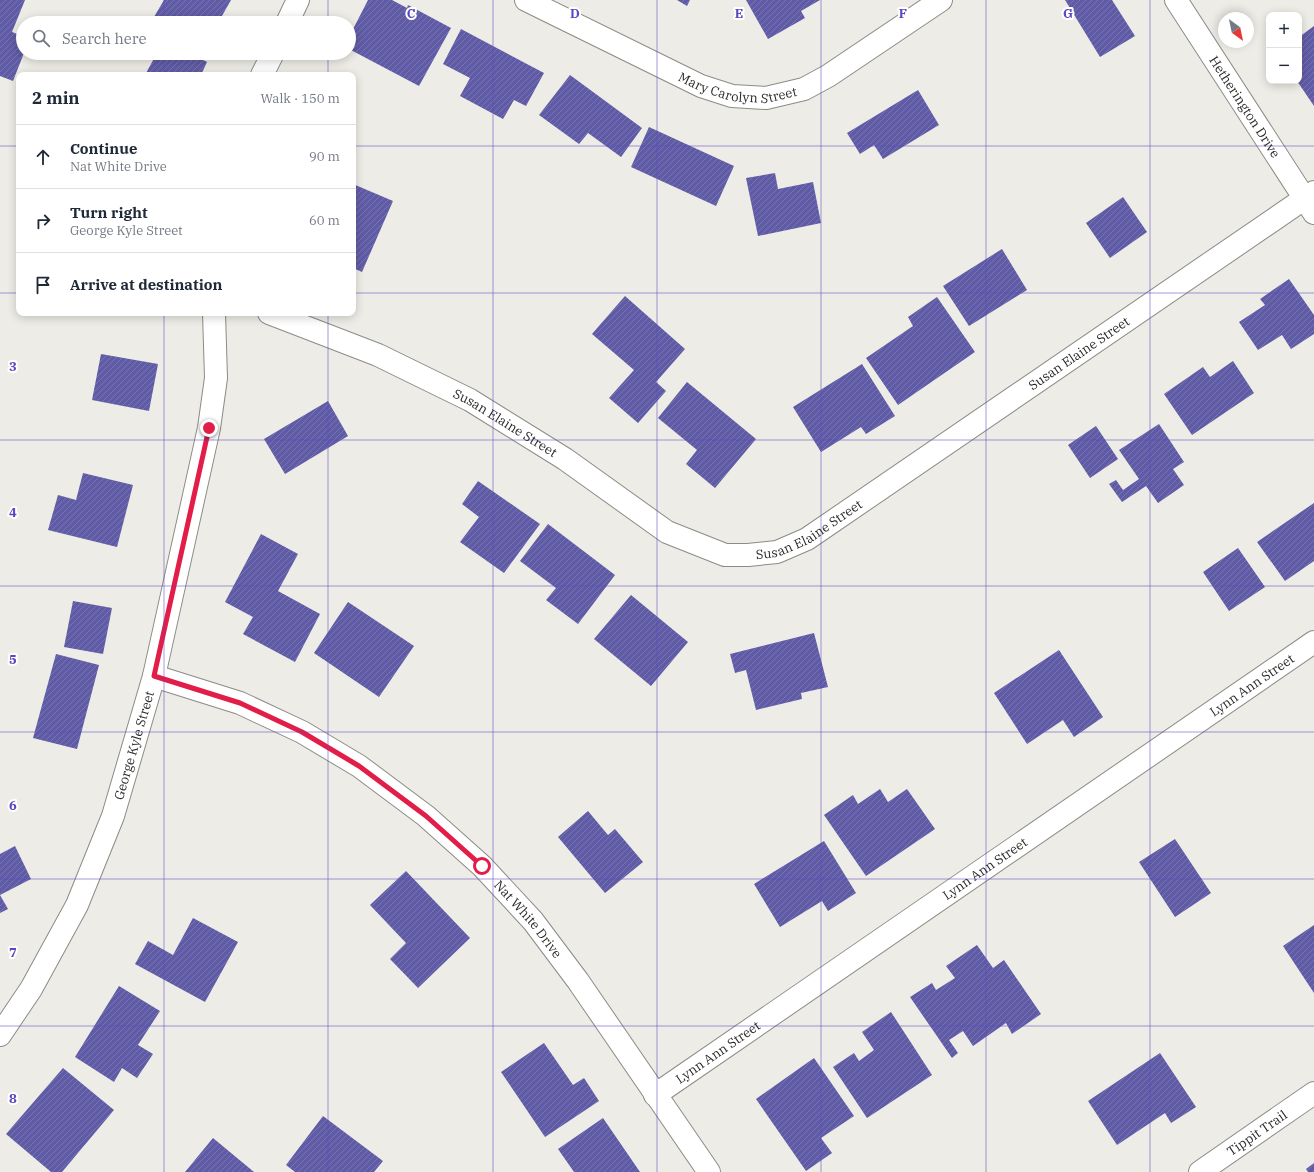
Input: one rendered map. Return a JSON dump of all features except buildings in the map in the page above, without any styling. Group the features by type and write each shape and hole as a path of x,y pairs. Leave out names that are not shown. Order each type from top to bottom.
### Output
{"street":[{"path":"290,16 298,0"},
{"name":"Mary Carolyn Street","path":"526,0 701,86 732,96 766,98 804,89 828,76 941,0"},
{"name":"Hetherington Drive","path":"1176,0 1311,202"},
{"path":"263,72 269,60"},
{"name":"Susan Elaine Street","path":"277,316 378,355 470,400 565,459 667,532 725,555 777,552 807,539 1311,202"},
{"name":"George Kyle Street","path":"0,1035 31,989 77,905 114,816 154,676 209,428 216,378 214,316"},
{"name":"Lynn Ann Street","path":"655,1095 1314,642"},
{"name":"Nat White Drive","path":"154,676 240,703 302,732 359,766 426,816 482,866 533,920 578,980 655,1095 709,1172"},
{"name":"Tippit Trail","path":"1200,1172 1314,1093"}],"route":[{"path":"209,428 154,676 240,703 302,732 359,766 426,816 482,866"}]}
